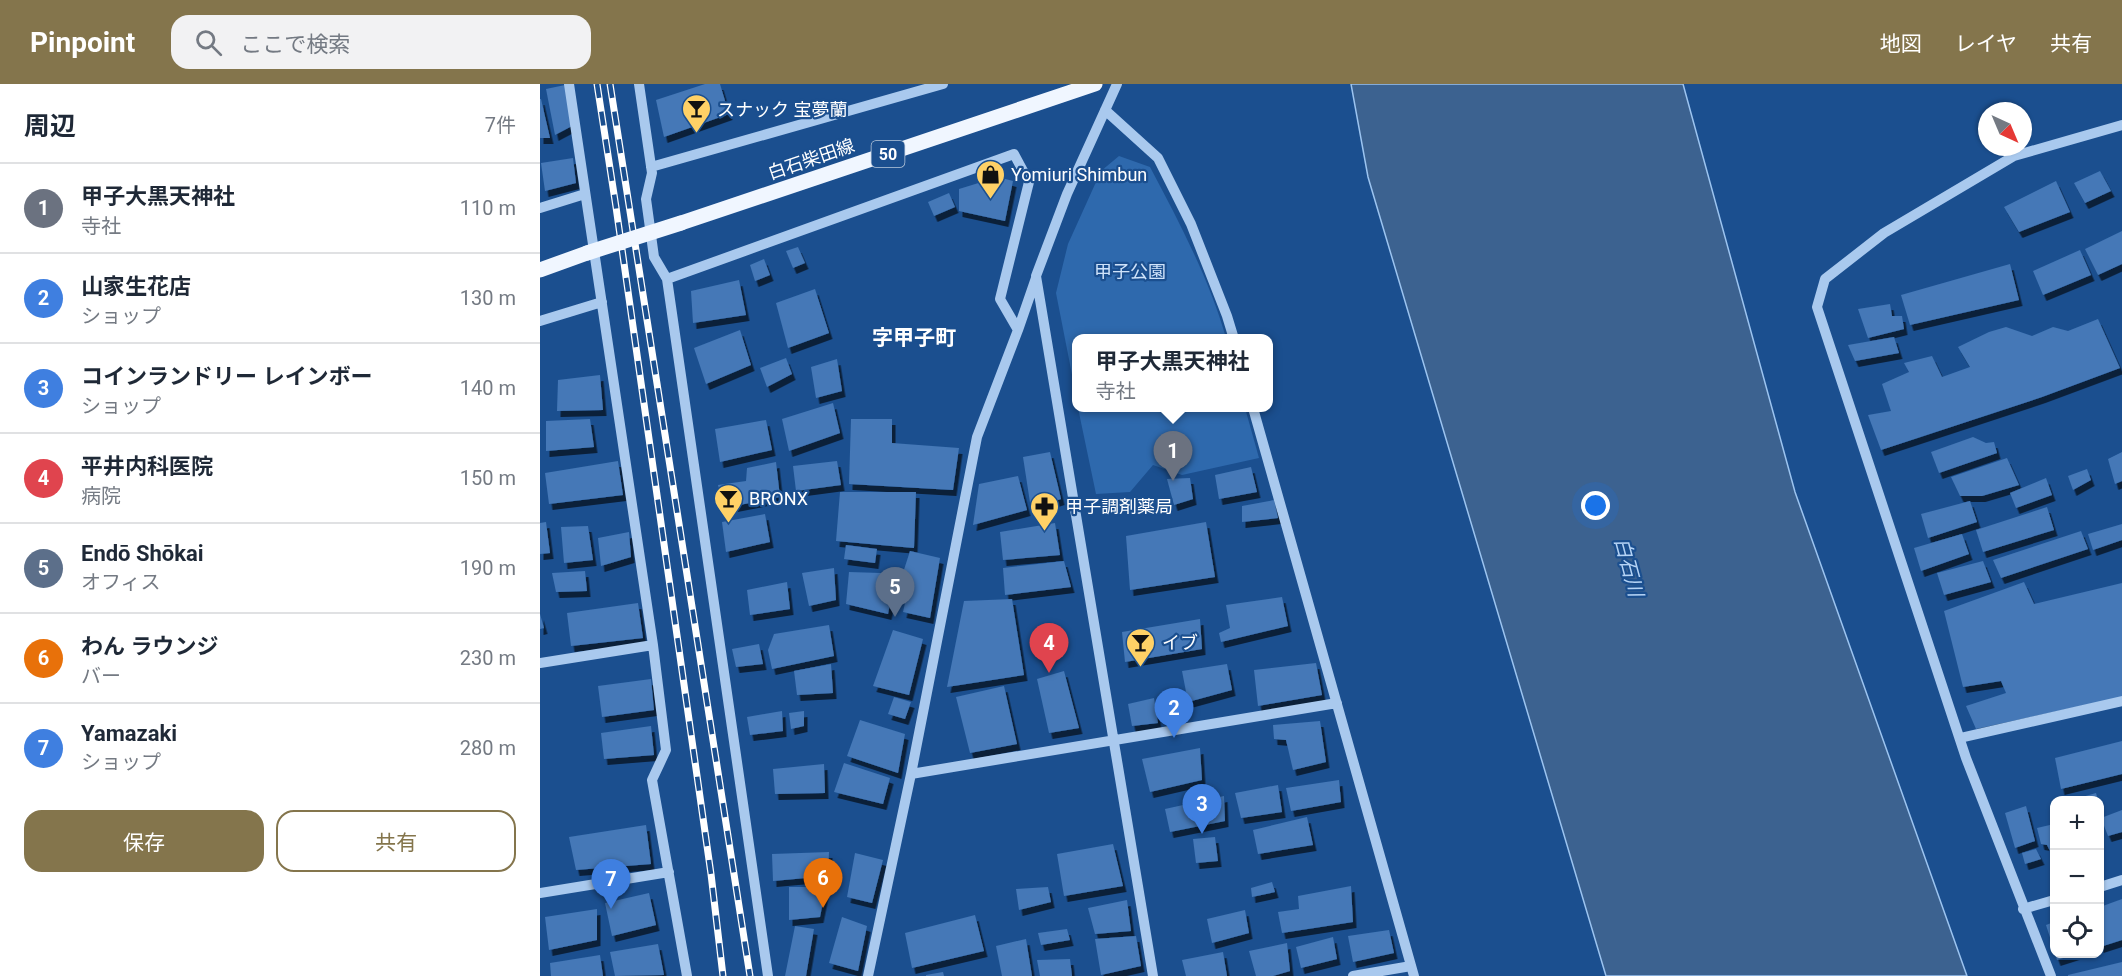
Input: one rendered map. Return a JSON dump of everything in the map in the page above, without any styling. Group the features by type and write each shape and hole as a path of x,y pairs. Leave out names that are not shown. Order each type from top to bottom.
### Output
{"main road":[{"name":"白石柴田線","path":"540,270 1095,84"}],"street":[{"path":"569,84 653,645 666,750 652,780 687,976"},
{"path":"639,84 652,173 646,199 654,257 667,279 768,976"},
{"path":"651,167 943,84"},
{"path":"868,976 911,774 977,437 1067,194 1117,84"},
{"path":"1105,110 1158,158 1191,224 1232,334"},
{"path":"2051,976 2023,909 1959,738 1817,306 1825,279 1894,227 2014,156 2122,125"},
{"path":"667,279 1014,154 1029,182 1000,299 1018,330"},
{"path":"540,208 585,194"},
{"path":"1036,276 1153,976"},
{"path":"540,321 602,302"},
{"path":"1254,412 1413,971 1353,976"},
{"path":"540,663 653,645"},
{"path":"1959,738 2122,701"},
{"path":"911,774 1338,703"},
{"path":"540,893 669,872"},
{"path":"2104,886 2122,880"},
{"path":"2023,909 2050,901"}],"green space":[{"name":"甲子公園","path":"1119,156 1150,167 1202,272 1225,334 1072,334 1072,375 1056,293 1068,244 1101,171"},
{"path":"1079,412 1246,412 1259,458 1182,475 1153,465 1130,492 1096,494"}],"water":[{"name":"白石川","path":"1351,84 1683,84 1795,492 1967,976 1606,976 1368,177"}],"building":[{"path":"705,84 720,84 729,114 664,137 656,100"},
{"path":"565,85 572,126 555,135 546,89"},
{"path":"541,99 550,138 540,138"},
{"path":"573,158 576,183 545,191 541,163"},
{"path":"2100,171 2111,191 2085,203 2074,183"},
{"path":"998,177 1013,181 1005,221 959,211 959,189"},
{"path":"2056,181 2070,212 2019,232 2004,207"},
{"path":"949,193 955,207 934,216 928,202"},
{"path":"2122,231 2122,264 2098,275 2085,249"},
{"path":"798,247 805,263 793,268 786,251"},
{"path":"2080,250 2091,275 2043,295 2033,271"},
{"path":"764,259 770,275 755,281 750,265"},
{"path":"2010,264 2019,300 1910,325 1901,295"},
{"path":"739,280 746,315 693,323 691,291"},
{"path":"815,289 829,333 788,348 776,303"},
{"path":"1890,304 1892,316 1902,316 1904,329 1868,338 1858,309"},
{"path":"2098,319 2120,368 2042,397 1881,450 1868,415 1891,411 1882,384 1909,372 1904,363 1932,356 1942,377 1970,367 1958,347 1989,332 2006,327 2032,336 2053,327 2068,331"},
{"path":"740,330 751,365 706,384 694,348"},
{"path":"1894,337 1899,353 1855,361 1848,345"},
{"path":"786,358 792,374 767,387 760,368"},
{"path":"837,359 842,391 816,398 811,367"},
{"path":"600,375 603,410 557,411 558,380"},
{"path":"833,403 840,433 789,451 782,419"},
{"path":"590,419 594,447 546,451 546,421"},
{"path":"851,419 892,419 892,443 959,448 953,490 849,484"},
{"path":"766,420 772,450 720,462 715,429"},
{"path":"1973,437 1986,443 1994,442 1997,453 1939,473 1931,452"},
{"path":"1050,452 1061,499 1031,509 1023,457"},
{"path":"2122,452 2122,481 2115,484 2108,459"},
{"path":"2007,458 2019,485 1982,496 1960,496 1951,477"},
{"path":"618,461 623,495 549,504 545,473"},
{"path":"837,461 841,485 796,491 793,466"},
{"path":"776,462 780,497 724,508 718,485 746,481 747,468"},
{"path":"1251,467 1257,492 1219,499 1215,475"},
{"path":"2087,469 2091,480 2073,490 2068,476"},
{"path":"1018,476 1027,510 973,525 979,484"},
{"path":"1190,478 1193,499 1174,505 1167,479"},
{"path":"2046,478 2052,495 2016,508 2010,493"},
{"path":"840,492 916,492 914,548 836,541"},
{"path":"1274,500 1278,518 1242,522 1242,506"},
{"path":"1970,501 1977,522 1928,538 1921,514"},
{"path":"2047,507 2054,530 1983,552 1976,530"},
{"path":"765,514 770,542 726,552 722,522"},
{"path":"546,522 550,553 540,554 540,523"},
{"path":"1206,522 1215,577 1130,590 1126,536"},
{"path":"1055,523 1060,555 1003,560 1000,532"},
{"path":"2122,524 2122,540 2093,550 2088,534"},
{"path":"588,526 593,560 564,563 561,527"},
{"path":"2081,531 2088,549 2001,578 1993,560"},
{"path":"629,532 631,557 601,566 598,538"},
{"path":"1962,534 1969,554 1921,571 1914,548"},
{"path":"846,545 877,549 875,563 844,559"},
{"path":"910,551 940,558 930,618 903,612 910,581 901,579"},
{"path":"1064,561 1071,587 1005,595 1003,568"},
{"path":"1983,561 1991,582 1944,595 1937,573"},
{"path":"834,568 836,600 809,606 802,573"},
{"path":"585,571 587,591 556,592 552,573"},
{"path":"849,572 881,573 884,582 894,585 888,614 846,604"},
{"path":"787,582 790,609 750,615 747,590"},
{"path":"2024,582 2034,604 2122,583 2122,697 1976,729 1966,706 2006,693 2001,681 1963,687 1944,611"},
{"path":"1282,597 1288,626 1221,642 1219,633 1230,628 1226,605"},
{"path":"1012,599 1024,675 947,687 964,601"},
{"path":"638,603 643,638 571,646 567,613"},
{"path":"540,614 544,628 540,629"},
{"path":"1200,619 1202,649 1125,662 1122,632"},
{"path":"829,625 834,656 772,669 768,650 774,634"},
{"path":"893,630 923,639 909,695 873,686"},
{"path":"759,644 763,664 736,667 732,649"},
{"path":"1316,663 1322,695 1258,706 1254,670"},
{"path":"831,664 833,693 797,695 794,671"},
{"path":"1227,664 1232,690 1188,702 1182,671"},
{"path":"1064,671 1079,728 1049,733 1037,679"},
{"path":"651,679 654,710 602,717 598,686"},
{"path":"1004,686 1017,744 970,753 956,697"},
{"path":"894,697 911,702 905,719 888,714"},
{"path":"1154,698 1158,723 1132,726 1128,704"},
{"path":"782,711 783,731 750,735 747,717"},
{"path":"804,711 804,726 791,729 789,713"},
{"path":"860,720 905,734 898,773 847,756"},
{"path":"1320,721 1326,762 1293,770 1286,740 1274,739 1273,725"},
{"path":"651,726 654,755 604,759 601,733"},
{"path":"2122,741 2122,774 2061,789 2055,758"},
{"path":"1200,748 1202,780 1150,792 1142,759"},
{"path":"844,763 890,778 883,804 834,792"},
{"path":"824,764 825,793 775,794 773,769"},
{"path":"1339,780 1341,802 1291,811 1286,788"},
{"path":"1278,785 1282,812 1241,818 1235,793"},
{"path":"1224,796 1225,821 1170,832 1165,809"},
{"path":"2026,806 2035,841 2015,848 2005,813"},
{"path":"2122,810 2122,832 2108,836 2104,826 2104,817"},
{"path":"1307,817 1313,845 1258,854 1253,830"},
{"path":"646,825 651,864 576,870 569,837"},
{"path":"2050,825 2050,851 2047,845 2041,844 2037,828"},
{"path":"1215,837 1218,861 1196,863 1193,839"},
{"path":"1113,844 1123,886 1064,896 1057,854"},
{"path":"2036,849 2041,859 2025,864 2022,853"},
{"path":"829,852 828,876 773,881 772,854"},
{"path":"855,853 883,860 872,903 847,897"},
{"path":"1272,882 1275,892 1252,897 1251,888"},
{"path":"1351,886 1353,922 1282,933 1278,912 1299,909 1298,896"},
{"path":"789,887 826,887 820,917 789,920"},
{"path":"1048,887 1051,902 1019,910 1016,889"},
{"path":"649,893 656,925 612,936 605,903"},
{"path":"2122,899 2122,940 2104,946 2104,906"},
{"path":"1127,900 1131,931 1095,934 1088,908"},
{"path":"597,909 597,940 549,950 545,917"},
{"path":"1245,910 1249,933 1212,943 1207,919"},
{"path":"975,915 984,951 912,968 905,933"},
{"path":"842,917 867,926 858,971 829,963"},
{"path":"2050,924 2050,938 2046,925"},
{"path":"795,926 814,929 806,976 785,976"},
{"path":"1067,929 1070,940 1041,945 1038,933"},
{"path":"1389,930 1394,953 1353,962 1348,936"},
{"path":"1136,936 1141,966 1101,975 1095,939"},
{"path":"1333,937 1337,959 1301,968 1296,947"},
{"path":"1026,939 1032,976 1002,976 996,946"},
{"path":"1287,943 1290,971 1273,976 1256,976 1249,951"},
{"path":"658,944 664,975 615,976 610,952"},
{"path":"1223,952 1227,976 1186,976 1182,960"},
{"path":"600,955 603,976 551,976 550,963"},
{"path":"1070,959 1072,976 1040,976 1037,960"},
{"path":"2122,962 2122,976 2068,976 2068,975"},
{"path":"943,972 944,976 926,976 926,975"}],"railway":[{"path":"597,84 711,874 723,976"},
{"path":"610,84 750,976"}],"place":[{"name":"スナック 宝夢蘭","path":"696,134"},
{"name":"Yomiuri Shimbun","path":"990,200"},
{"name":"甲子大黒天神社","path":"1173,481"},
{"name":"BRONX","path":"728,524"},
{"name":"甲子調剤薬局","path":"1044,532"},
{"name":"Endō Shōkai","path":"895,617"},
{"name":"イブ","path":"1141,668"},
{"name":"平井内科医院","path":"1049,673"},
{"name":"山家生花店","path":"1174,738"},
{"name":"コインランドリー レインボー","path":"1202,834"},
{"name":"わん ラウンジ","path":"823,908"},
{"name":"Yamazaki","path":"611,909"}],"district":[{"name":"字甲子町","path":"914,338"}]}
